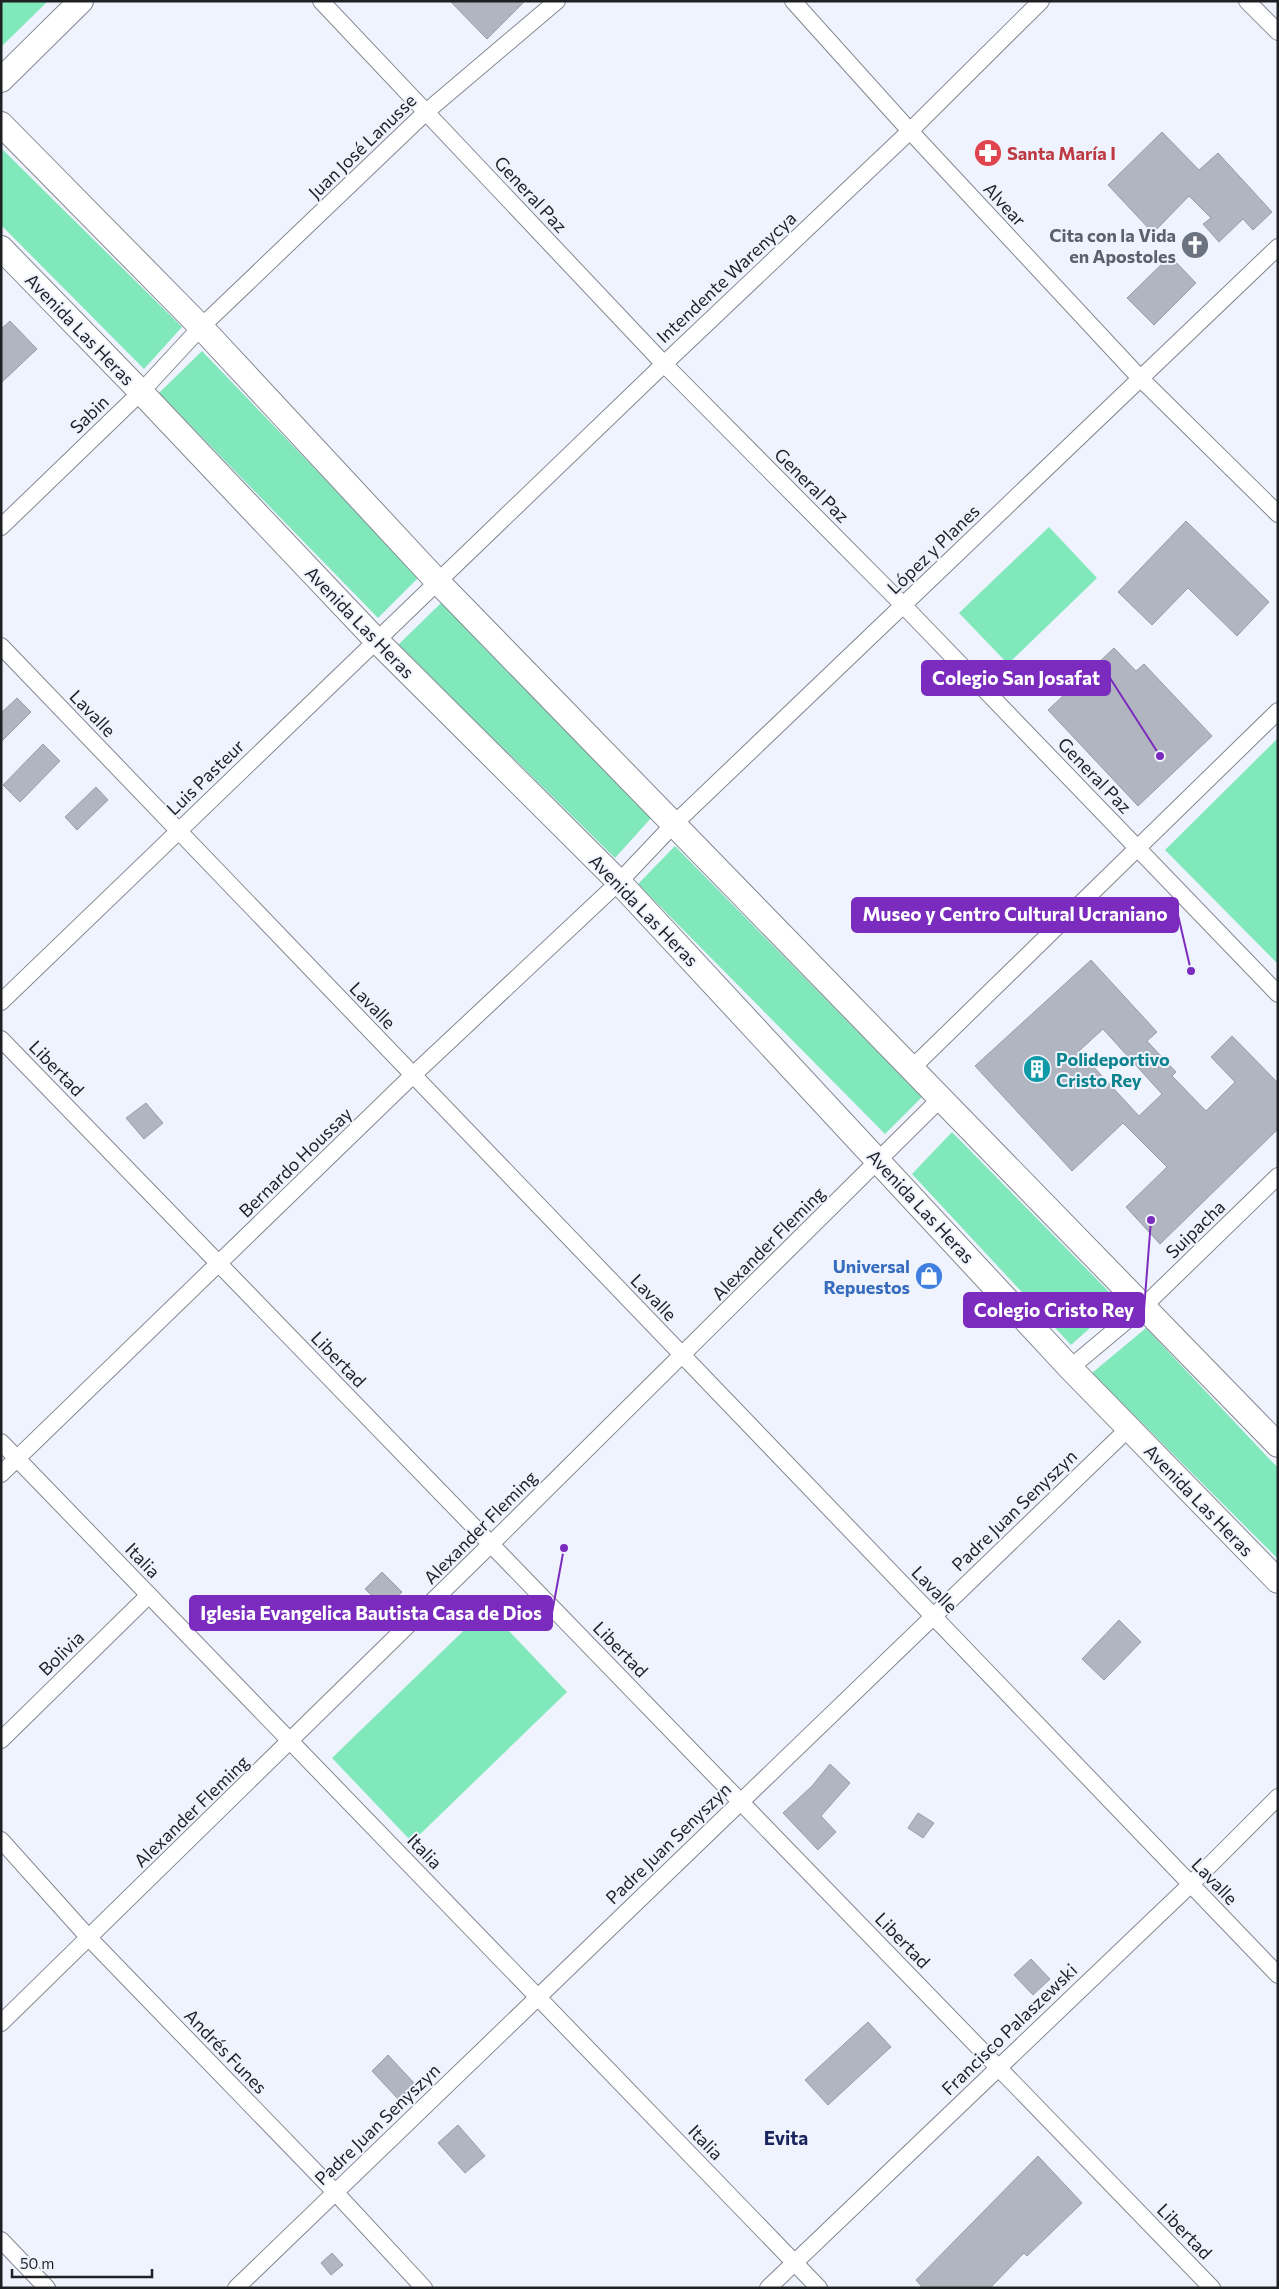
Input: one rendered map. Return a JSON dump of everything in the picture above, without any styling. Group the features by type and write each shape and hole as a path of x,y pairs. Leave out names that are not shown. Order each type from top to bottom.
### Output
{"main road":[{"path":"1,80 81,1"},
{"path":"1,124 201,327 438,582 1278,1445"},
{"name":"Avenida Las Heras","path":"1,248 141,392 377,641 619,882 880,1161 1070,1368 1278,1581"}],"street":[{"name":"General Paz","path":"321,1 664,364 903,605 1278,994"},
{"name":"Juan José Lanusse","path":"201,327 426,112 557,1"},
{"name":"Alvear","path":"793,1 910,131 1140,378 1278,514"},
{"name":"Intendente Warenycya","path":"438,582 910,131 1041,1"},
{"path":"1247,1 1278,32"},
{"name":"López y Planes","path":"619,882 673,825 1278,247"},
{"name":"Sabin","path":"1,527 141,392 201,327"},
{"name":"Luis Pasteur","path":"1,1002 438,582"},
{"name":"Lavalle","path":"1,646 1278,1975"},
{"path":"912,1068 1136,847 1278,711"},
{"name":"Bernardo Houssay","path":"1,1474 413,1075 619,882"},
{"name":"Libertad","path":"1,1039 1212,2288"},
{"name":"Alexander Fleming","path":"1,2023 491,1544 880,1161 940,1099"},
{"name":"Suipacha","path":"1070,1368 1144,1306 1278,1176"},
{"name":"Padre Juan Senyszyn","path":"236,2288 1128,1428"},
{"name":"Italia","path":"1,1442 820,2288"},
{"name":"Bolivia","path":"1,1740 149,1595"},
{"name":"Francisco Palaszewski","path":"768,2288 1191,1884 1278,1797"},
{"name":"Andrés Funes","path":"1,1840 89,1938 335,2192 424,2288"},
{"path":"1,2240 47,2288"}],"green space":[{"path":"1,1 48,1 1,47"},
{"path":"1,148 182,327 144,369 1,225"},
{"path":"202,351 419,577 378,618 159,393"},
{"path":"1049,527 1097,578 1008,664 959,613"},
{"path":"442,602 652,817 615,858 398,645"},
{"path":"1278,738 1278,964 1165,850"},
{"path":"675,846 922,1097 885,1134 638,884"},
{"path":"952,1132 1119,1302 1071,1345 912,1174"},
{"path":"1146,1328 1278,1468 1278,1559 1092,1373"},
{"path":"487,1608 567,1692 412,1842 332,1758"}],"building":[{"path":"450,1 525,1 487,39"},
{"path":"1162,132 1199,170 1218,153 1272,212 1253,230 1243,219 1219,242 1203,224 1211,218 1189,196 1153,233 1108,185"},
{"path":"1170,256 1196,283 1154,325 1127,298"},
{"path":"10,321 37,349 1,383 1,329"},
{"path":"1186,521 1269,602 1237,636 1188,588 1152,625 1118,592"},
{"path":"1114,648 1136,671 1144,664 1212,736 1138,806 1048,710"},
{"path":"17,698 31,712 1,742 1,713"},
{"path":"43,744 60,761 20,802 3,785"},
{"path":"96,787 108,800 77,830 65,817"},
{"path":"1091,960 1157,1032 1147,1041 1176,1072 1172,1076 1206,1111 1235,1082 1211,1057 1232,1036 1278,1083 1278,1129 1160,1244 1126,1207 1167,1167 1123,1123 1072,1171 975,1066","holes":["1103,1029 1162,1094 1139,1116 1079,1051"]},
{"path":"146,1103 163,1123 144,1139 126,1118"},
{"path":"382,1572 402,1592 386,1609 365,1589"},
{"path":"1119,1620 1141,1642 1104,1680 1082,1659"},
{"path":"830,1764 850,1783 821,1816 836,1832 818,1850 783,1813 812,1786"},
{"path":"918,1813 934,1823 923,1838 908,1828"},
{"path":"1031,1959 1050,1979 1033,1995 1014,1975"},
{"path":"868,2022 891,2047 828,2105 805,2080"},
{"path":"388,2055 415,2084 399,2100 372,2071"},
{"path":"458,2125 485,2156 465,2173 438,2143"},
{"path":"1038,2156 1082,2203 1027,2256 1024,2253 990,2288 923,2288 916,2280"},
{"path":"332,2253 343,2265 331,2275 321,2263"}],"place":[{"name":"Santa María I","path":"988,153"},
{"name":"Cita con la Vida en Apostoles","path":"1195,245"},
{"name":"Colegio San Josafat","path":"1160,756"},
{"name":"Museo y Centro Cultural Ucraniano","path":"1191,971"},
{"name":"Polideportivo Cristo Rey","path":"1037,1069"},
{"name":"Colegio Cristo Rey","path":"1151,1220"},
{"name":"Universal Repuestos","path":"929,1276"},
{"name":"Iglesia Evangelica Bautista Casa de Dios","path":"564,1548"}],"district":[{"name":"Evita","path":"786,2137"}]}
